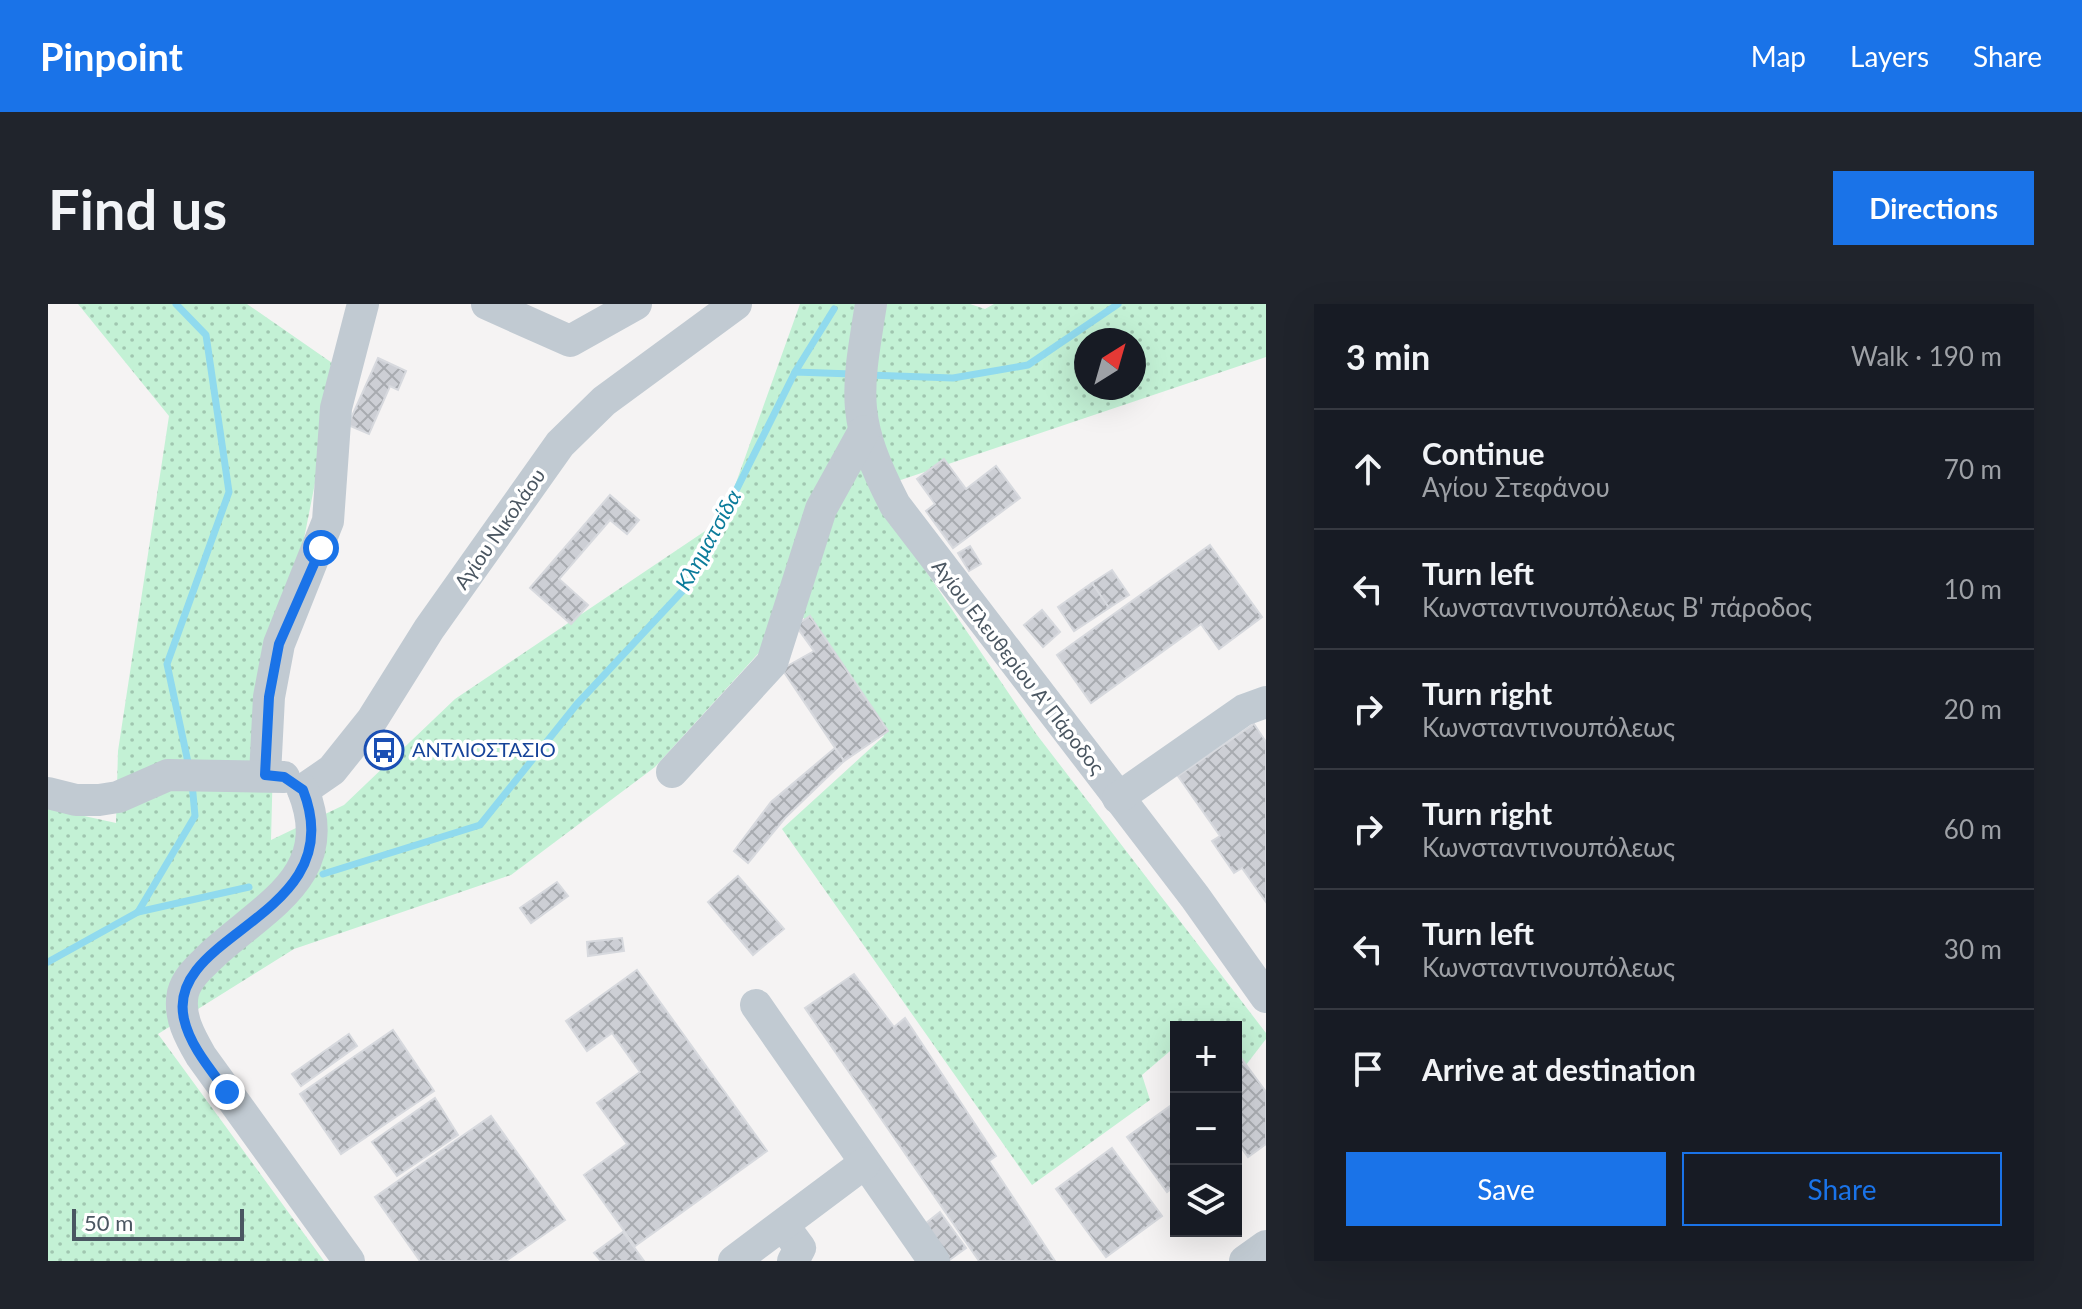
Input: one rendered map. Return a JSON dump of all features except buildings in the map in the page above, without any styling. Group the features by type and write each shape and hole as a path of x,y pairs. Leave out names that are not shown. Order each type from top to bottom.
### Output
{"street":[{"path":"265,775 269,697 279,644 328,521 336,408 363,304"},
{"path":"487,304 570,341 628,306"},
{"name":"Αγίου Νικολάου","path":"303,790 332,770 372,720 429,629 560,444 604,401 736,304"},
{"name":"Αγίου Ελευθερίου Α' Πάροδος","path":"871,304 858,374 859,412 871,458 910,529 1118,798 1266,997"},
{"path":"672,772 772,663 821,509 864,431"},
{"path":"1118,798 1244,710 1266,702"},
{"path":"48,793 76,800 99,800 118,797 168,775 284,777 303,790 314,831 300,872 261,916 229,940 191,976 182,1005 190,1038 201,1056 349,1261"},
{"path":"756,1005 934,1261"},
{"path":"734,1261 865,1163"},
{"path":"783,1225 800,1248 793,1261"},
{"path":"1245,1261 1266,1246"}],"green space":[{"path":"78,304 247,304 338,367 275,685 271,840 344,805 455,699 723,519 800,304 970,304 985,309 994,304 1266,304 1266,357 1146,397 1146,328 1074,328 1074,400 1138,400 871,490 1037,735 1266,1033 1266,1039 1242,1070 1242,1021 1170,1021 1170,1051 1142,1075 1150,1100 1032,1185 782,829 884,736 798,610 655,767 511,875 294,949 158,1034 324,1261 48,1261 48,808 116,823 118,751 169,416"}],"waterway":[{"name":"Κληματσίδα","path":"176,304 206,335 229,492 167,664 189,767"},
{"name":"Κληματσίδα","path":"868,375 953,378 1028,365 1118,304"},
{"path":"795,372 834,309"},
{"name":"Κληματσίδα","path":"323,874 480,825 577,704 690,583 795,372 852,374"},
{"name":"Κληματσίδα","path":"48,962 138,912 195,816 192,783"},
{"path":"138,912 249,887"}],"place":[{"name":"ΑΝΤΛΙΟΣΤΑΣΙΟ","path":"384,750"}],"route":[{"path":"227,1092 190,1038 184,1019 183,991 201,966 286,891 300,872 309,851 314,831 312,812 303,790 284,777 265,775 269,697 279,644 321,548"}]}
